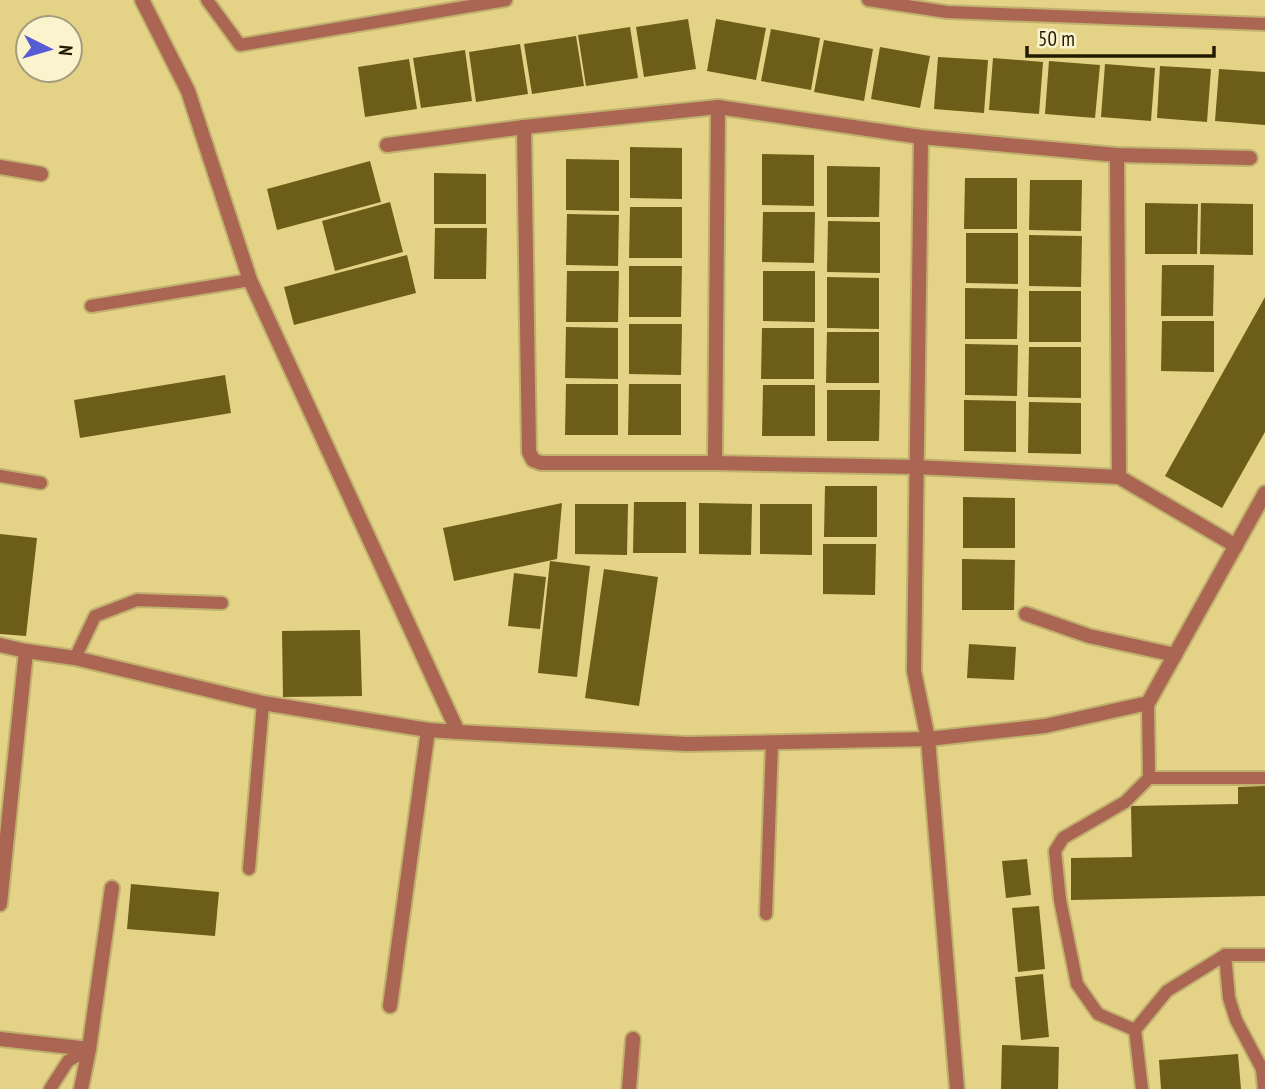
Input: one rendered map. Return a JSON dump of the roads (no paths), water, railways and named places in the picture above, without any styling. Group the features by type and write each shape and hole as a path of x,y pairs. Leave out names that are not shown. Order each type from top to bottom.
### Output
{"street":[{"path":"142,0 188,91 250,280 458,732"},
{"path":"715,463 718,107"},
{"path":"387,145 524,127 718,107 921,137 1117,155 1250,158"},
{"path":"524,127 529,452 533,460 541,463 916,467 1119,477 1236,546"},
{"path":"921,137 914,671 928,739 957,1089"},
{"path":"1117,155 1119,477"},
{"path":"0,167 41,174"},
{"path":"0,645 75,658 263,703 428,730 687,744 928,739 1045,726 1148,703 1236,546 1259,512 1265,493"},
{"path":"1026,614 1088,636 1175,655"},
{"path":"0,904 26,651"},
{"path":"390,1006 428,730"},
{"path":"81,1089 112,888"},
{"path":"0,1039 89,1049"},
{"path":"629,1089 633,1039"}],"lane":[{"path":"208,0 240,45 506,0"},
{"path":"868,0 947,12 1265,24"},
{"path":"91,306 250,280"},
{"path":"0,476 41,483"},
{"path":"75,658 95,615 137,600 222,603"},
{"path":"249,869 263,703"},
{"path":"1148,703 1149,778"},
{"path":"766,914 772,743"},
{"path":"1135,1030 1098,1014 1077,984 1060,900 1055,851 1063,838 1125,802 1149,778 1265,778"},
{"path":"1225,955 1229,998 1236,1020 1264,1067 1264,1089"},
{"path":"1142,1089 1135,1030 1167,991 1225,955 1265,955"},
{"path":"50,1089 68,1061 89,1049"}]}
